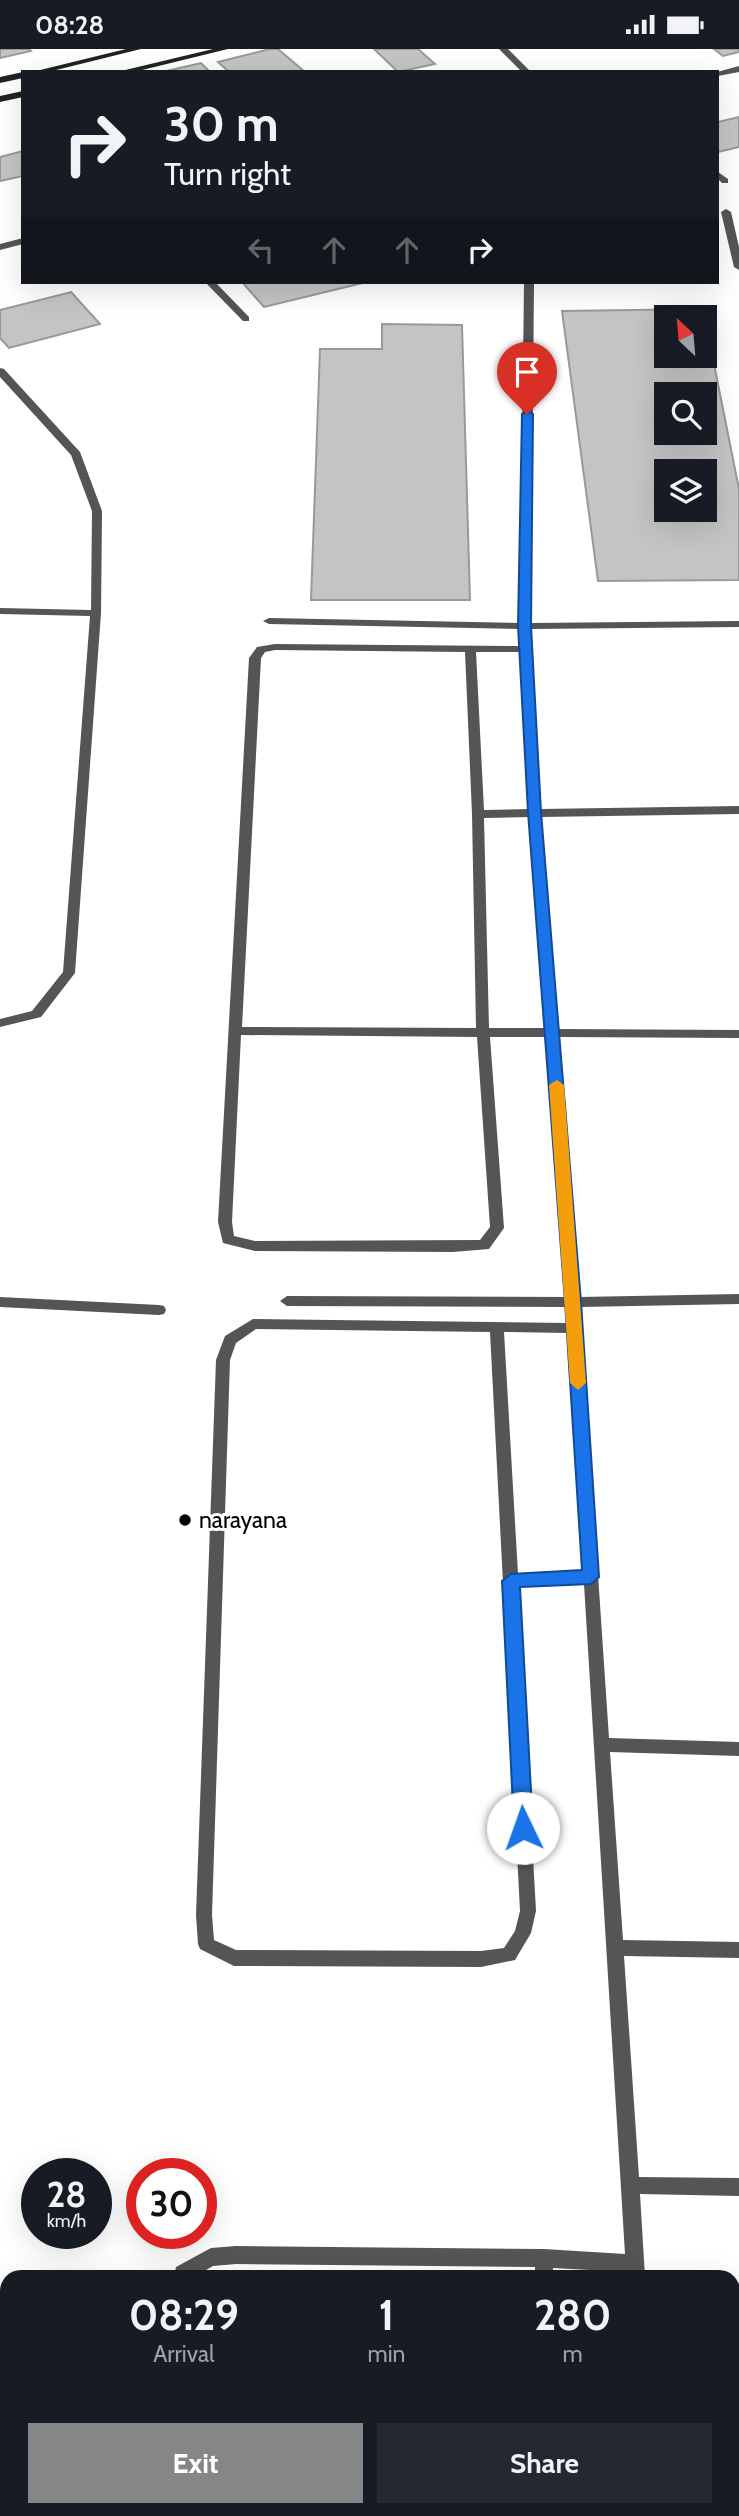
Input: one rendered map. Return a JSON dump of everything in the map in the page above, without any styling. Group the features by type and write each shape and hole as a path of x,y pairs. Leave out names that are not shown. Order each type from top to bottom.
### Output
{"street":[{"path":"45,70 138,49"},
{"path":"130,70 224,49"},
{"path":"503,49 525,70"},
{"path":"719,74 739,69"},
{"path":"0,80 21,76"},
{"path":"0,99 21,94"},
{"path":"739,209 722,213 739,267"},
{"path":"0,247 21,242"},
{"path":"212,284 246,319"},
{"path":"529,284 526,649 535,812 575,1328 636,2270"},
{"path":"0,371 76,454 97,511 96,613 69,973 36,1014 0,1023"},
{"path":"0,611 96,613"},
{"path":"269,621 525,626 739,624"},
{"path":"470,648 484,1033 496,1227 484,1245 255,1246 228,1239 225,1222 255,658 261,649 275,647 470,648 526,649"},
{"path":"478,814 739,810"},
{"path":"236,1031 739,1034"},
{"path":"287,1301 573,1302 739,1299"},
{"path":"0,1302 159,1310"},
{"path":"497,1327 528,1911 523,1933 509,1955 481,1959 234,1958 206,1944 204,1915 223,1360 230,1340 253,1324 497,1327 575,1328"},
{"path":"511,1581 591,1577"},
{"path":"602,1745 739,1749"},
{"path":"615,1948 739,1950"},
{"path":"630,2185 739,2187"},
{"path":"188,2270 211,2257 236,2255 605,2270"}],"building":[{"path":"0,49 29,49 31,51 0,58"},
{"path":"278,49 303,70 227,70 218,62"},
{"path":"374,49 418,49 435,64 407,70 396,70"},
{"path":"714,49 739,49 739,52 723,56"},
{"path":"201,63 208,70 171,70"},
{"path":"739,117 739,147 719,152 719,122"},
{"path":"21,152 21,176 0,181 0,157"},
{"path":"244,284 359,284 264,307"},
{"path":"71,292 100,324 9,348 0,338 0,310"},
{"path":"654,310 654,368 715,368 739,489 739,580 598,581 562,311"},
{"path":"382,324 462,325 470,600 311,600 320,349 382,349"}],"slow traffic":[{"path":"557,1085 578,1383"}],"place":[{"name":"narayana","path":"185,1520"}],"route":[{"path":"523,1828 511,1581 591,1577 573,1302 535,812 525,626 527,414"}]}
